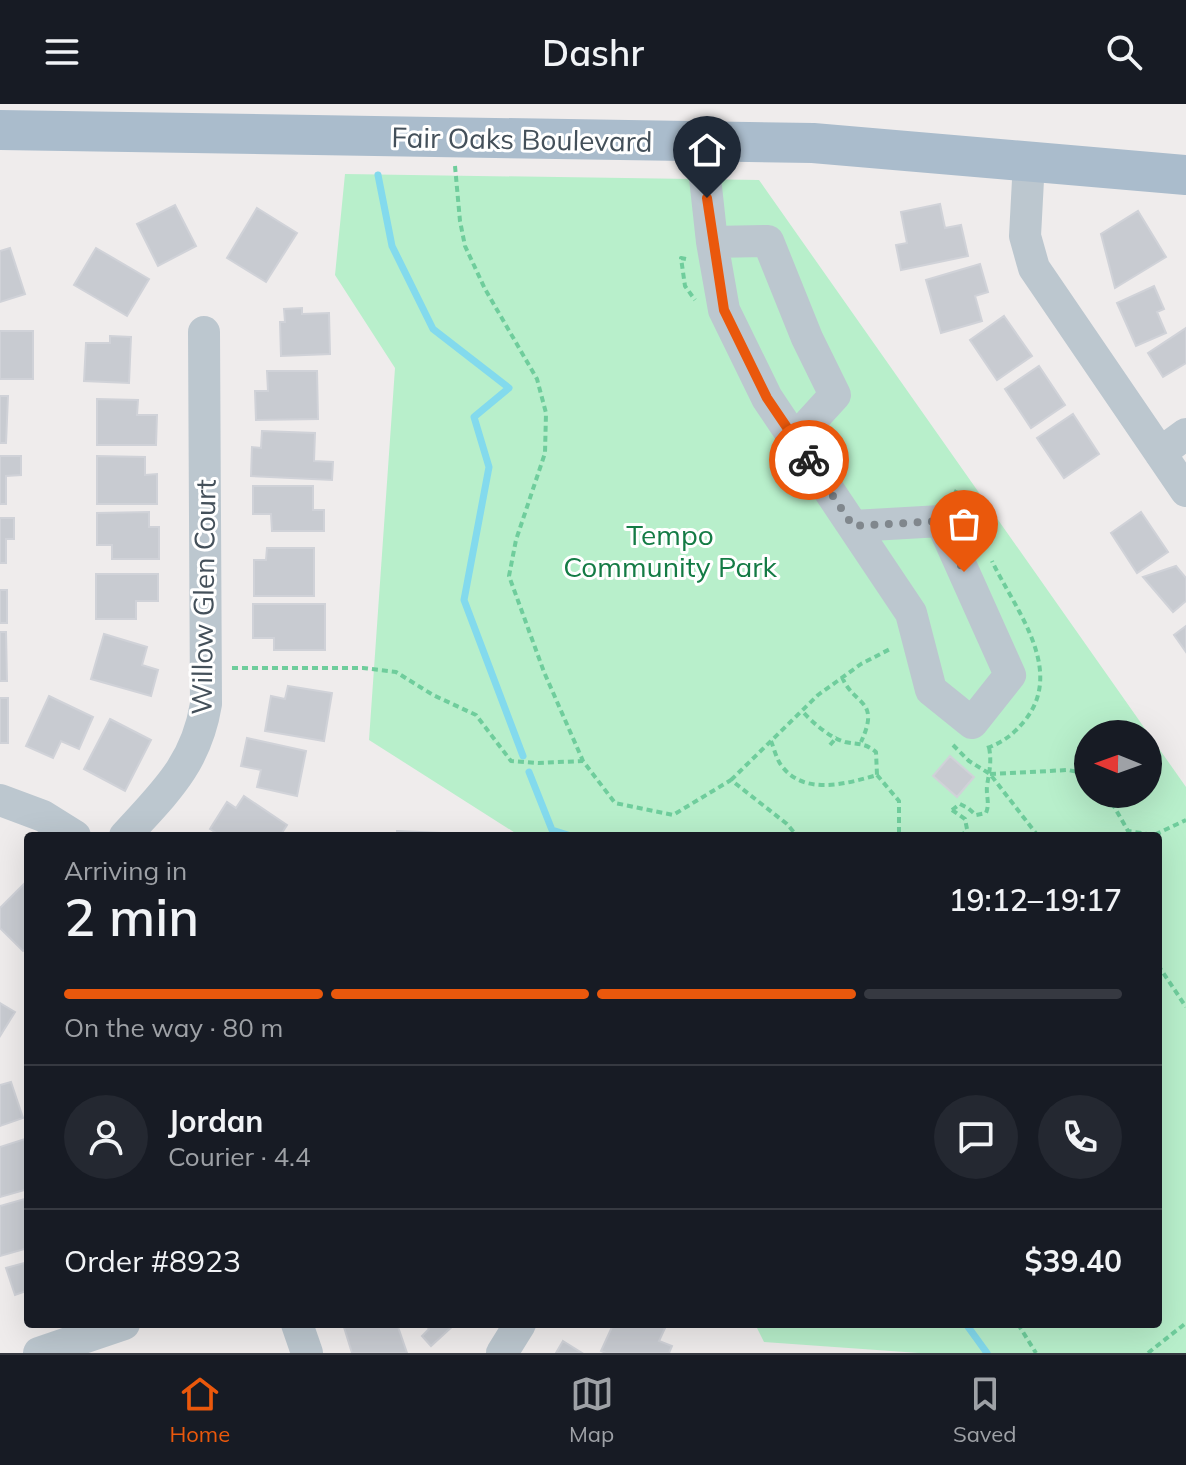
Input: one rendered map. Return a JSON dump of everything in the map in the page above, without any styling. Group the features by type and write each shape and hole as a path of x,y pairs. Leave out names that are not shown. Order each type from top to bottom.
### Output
{"main road":[{"name":"Fair Oaks Boulevard","path":"0,130 813,143 1186,175"}],"street":[{"path":"701,141 712,242 724,310 767,398 911,613 931,690 971,738 1010,675 941,521 853,526"},
{"path":"1029,161 1025,236 1034,268 1186,491"},
{"path":"712,242 768,241 807,338 835,395 795,439"},
{"name":"Willow Glen Court","path":"129,832 190,759 206,704 204,332"},
{"path":"1160,453 1186,434"},
{"path":"0,800 43,816 69,832"},
{"path":"39,1353 112,1328"},
{"path":"298,1328 307,1353"},
{"path":"502,1353 518,1328"}],"path":[{"path":"455,138 455,172 465,246 498,312 537,379 546,413 545,453 516,540 509,576 544,672 583,761 615,803 673,815 731,780 842,677 900,643"},
{"path":"225,667 363,668 396,672 433,695 476,715 511,761 583,761"},
{"path":"842,677 845,685 866,706 868,724 861,742"},
{"path":"802,711 811,721 844,742 861,742 876,752 877,775 899,801 899,832"},
{"path":"830,745 837,737"},
{"path":"971,738 969,761 990,774 1035,832"},
{"path":"965,832 965,819 952,810 960,804 976,815 986,813 992,764 971,738"},
{"path":"771,741 780,764 794,778 812,785 846,784 877,775"},
{"path":"990,774 1074,771"},
{"path":"731,780 794,832"},
{"path":"1115,808 1128,831 1134,832"},
{"path":"1160,832 1186,820"},
{"path":"1162,971 1186,1007"},
{"path":"1148,1353 1186,1323"},
{"path":"1020,1328 1036,1353"}],"green space":[{"name":"Tempo Community Park","path":"345,174 759,180 1139,720 1074,720 1074,808 1162,808 1162,753 1186,787 1186,1353 919,1353 764,1342 757,1328 1162,1328 1162,832 514,832 369,740 395,368 335,275"}],"building":[{"path":"940,204 945,228 961,225 968,256 901,270 896,245 907,243 901,212"},
{"path":"175,205 196,246 158,266 137,224"},
{"path":"257,208 297,233 266,282 227,258"},
{"path":"1138,211 1166,257 1115,288 1101,234"},
{"path":"10,248 25,294 0,302 0,251"},
{"path":"96,248 149,279 127,316 74,285"},
{"path":"980,264 988,292 975,296 982,321 941,333 926,280"},
{"path":"1154,286 1164,309 1157,312 1166,333 1136,346 1117,303"},
{"path":"302,308 302,314 329,313 330,354 281,356 280,322 285,322 284,309"},
{"path":"1004,316 1032,356 997,380 970,340"},
{"path":"1186,328 1186,363 1163,377 1148,353"},
{"path":"0,331 33,331 33,379 0,379"},
{"path":"110,336 131,337 129,383 84,381 86,343 110,343"},
{"path":"1039,366 1065,405 1031,428 1005,389"},
{"path":"267,371 317,371 318,419 256,420 255,391 268,391"},
{"path":"0,396 8,396 6,443 0,443"},
{"path":"97,399 138,400 137,415 157,415 156,445 97,445"},
{"path":"1073,414 1099,454 1064,478 1037,438"},
{"path":"262,431 315,433 314,461 333,462 332,480 251,476 252,447 261,448"},
{"path":"0,456 21,456 21,475 6,476 6,504 0,504"},
{"path":"97,456 145,457 145,475 157,474 157,504 97,504"},
{"path":"253,486 313,486 313,510 324,510 324,531 272,531 271,514 253,514"},
{"path":"149,512 149,527 159,527 159,559 112,559 112,545 97,545 97,513"},
{"path":"1141,512 1168,552 1137,573 1111,533"},
{"path":"0,518 14,518 14,539 6,539 6,563 0,563"},
{"path":"267,548 314,548 314,596 254,596 254,560 266,560"},
{"path":"1176,566 1186,578 1186,601 1173,612 1143,577"},
{"path":"96,574 158,574 158,601 136,601 136,619 96,619"},
{"path":"0,590 7,590 7,623 0,623"},
{"path":"253,604 325,604 325,650 274,650 274,638 253,638"},
{"path":"1186,626 1186,652 1174,635"},
{"path":"0,632 6,632 7,681 0,681"},
{"path":"104,634 147,647 142,665 158,670 151,696 91,679"},
{"path":"288,686 332,693 324,741 265,731 271,696 285,699"},
{"path":"49,696 93,717 79,749 61,741 53,758 26,746"},
{"path":"0,698 8,698 8,743 0,743"},
{"path":"110,719 151,740 125,791 84,769"},
{"path":"247,738 306,751 297,796 257,787 261,770 241,766"},
{"path":"950,756 974,777 957,797 933,776"},
{"path":"244,796 287,825 283,832 215,832 210,829 227,802 236,808"},
{"path":"24,884 23,951 0,928 0,908"},
{"path":"0,1003 15,1012 0,1036"},
{"path":"11,1082 23,1118 0,1126 0,1085"},
{"path":"24,1139 24,1190 0,1197 0,1147"},
{"path":"24,1199 24,1249 0,1256 0,1206"},
{"path":"24,1263 24,1292 15,1295 6,1268"},
{"path":"344,1328 398,1328 407,1353 352,1353"},
{"path":"451,1328 431,1346 422,1336 429,1329"},
{"path":"612,1328 665,1328 659,1341 672,1346 669,1353 601,1351"},
{"path":"563,1341 582,1353 556,1353"}],"waterway":[{"path":"378,175 392,246 433,329 509,388 474,417 489,467 464,600 523,756"},
{"path":"529,772 552,830 558,832"},
{"path":"969,1328 987,1353"}],"way so far":[{"path":"809,460 853,526 941,521 964,572"}],"route":[{"path":"707,198 724,310 767,398 809,460"}]}
